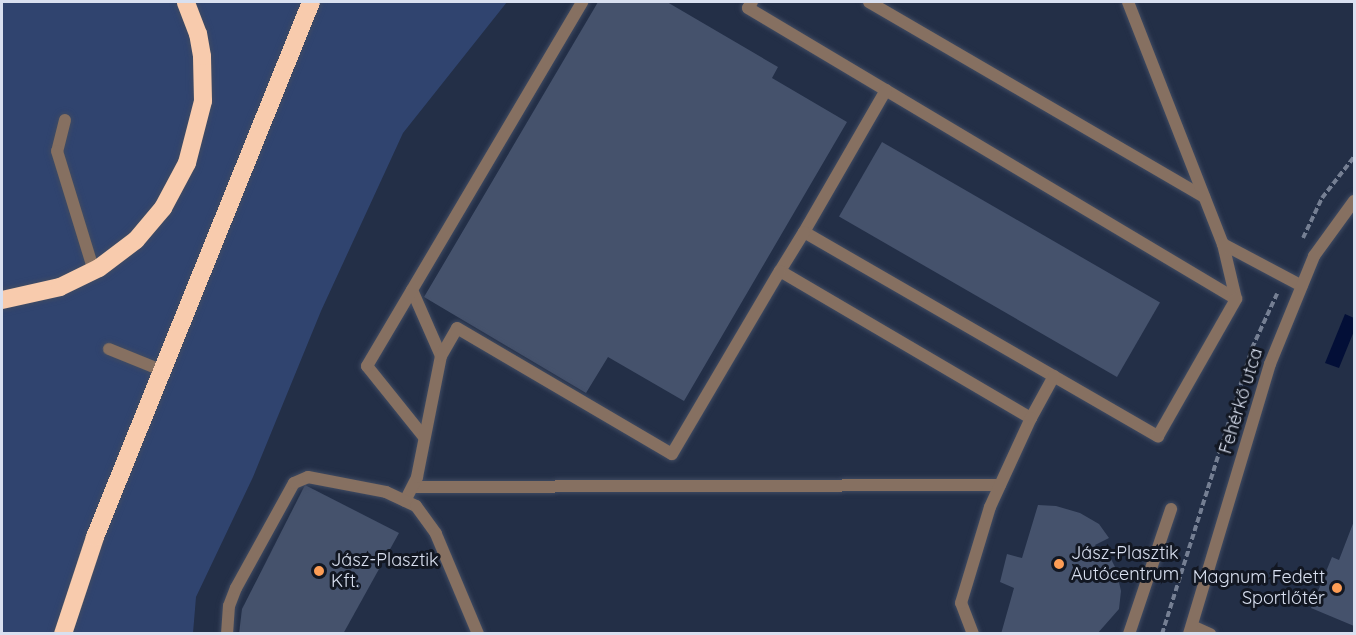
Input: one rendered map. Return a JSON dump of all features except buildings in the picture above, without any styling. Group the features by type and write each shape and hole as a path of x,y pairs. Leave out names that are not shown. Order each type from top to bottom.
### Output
{"highway":[{"path":"2,300 60,287 94,271 122,253 151,225 175,188 193,144 203,101 204,78 198,34 186,2"},
{"path":"63,633 95,537 311,2"}],"street":[{"path":"424,437 367,366 582,2"},
{"path":"869,2 1204,197"},
{"path":"804,232 1158,436 1236,299 1223,244 1128,2"},
{"path":"746,4 1236,299"},
{"path":"405,501 417,477 441,356 457,328 672,454 886,90"},
{"path":"65,120 57,151 94,271"},
{"name":"Fehérkő utca","path":"1210,633 1190,630 1270,364 1314,256 1354,201"},
{"path":"1223,244 1302,286"},
{"path":"780,271 1031,418"},
{"path":"412,290 441,356"},
{"path":"109,349 161,370"},
{"path":"973,633 961,603 990,507 1031,418 1054,376"},
{"path":"226,633 229,606 236,588 294,483 308,477 386,492 416,506 435,534 478,633"},
{"path":"413,487 1000,485"},
{"path":"1129,633 1171,509"}],"shaded area":[{"path":"2,2 507,2 403,133 321,311 253,477 196,597 193,633 2,633"},
{"path":"1345,314 1354,318 1354,331 1339,368 1325,363"}],"place":[{"name":"Jász-Plasztik Autócentrum","path":"1059,564"},
{"name":"Jász-Plasztik Kft.","path":"319,571"},
{"name":"Magnum Fedett Sportlőtér","path":"1337,588"}]}
